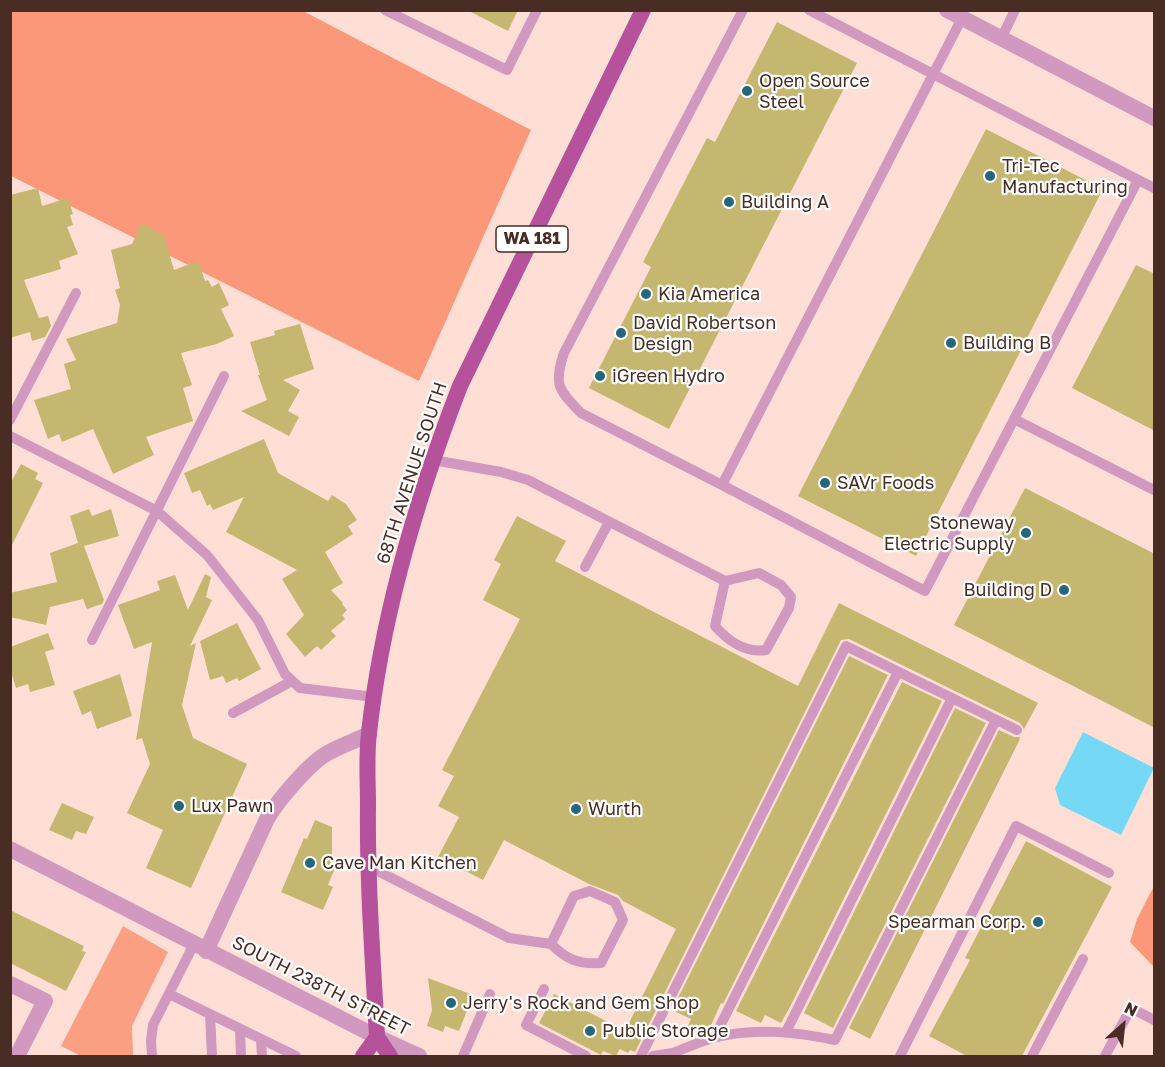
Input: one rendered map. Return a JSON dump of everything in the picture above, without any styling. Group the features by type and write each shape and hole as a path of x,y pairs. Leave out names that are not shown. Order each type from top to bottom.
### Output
{"main road":[{"name":"68TH AVENUE SOUTH","path":"369,734 388,618 404,555 433,459 460,386 643,10"},
{"name":"WA 181","path":"369,734 368,866 377,1037"},
{"path":"363,1056 377,1037 390,1056"}],"street":[{"path":"954,14 1155,118"},
{"path":"200,948 274,807 325,754 369,734"},
{"name":"SOUTH 238TH STREET","path":"10,849 200,948 419,1056"},
{"path":"10,984 45,1001 17,1056"}],"lane":[{"path":"385,10 507,70 537,10"},
{"path":"742,10 564,353 558,371 558,383 567,398 581,413 925,591 1138,180"},
{"path":"809,10 1138,180 1154,185"},
{"path":"1001,39 1015,10"},
{"path":"722,485 932,75 954,14"},
{"path":"10,420 76,293"},
{"path":"92,640 224,376"},
{"path":"1014,419 1155,490"},
{"path":"10,436 157,511 207,555 258,620 285,674 300,688 374,697"},
{"path":"433,459 501,472 528,480 725,582 759,573 781,585 791,597 789,609 766,650 758,651 740,646 726,638 715,626 725,582"},
{"path":"585,567 609,522"},
{"path":"640,1056 846,646 1017,730"},
{"path":"714,1038 898,672"},
{"path":"233,713 292,681"},
{"path":"786,1032 952,698"},
{"path":"653,1056 674,1055 714,1038 764,1031 835,1040 996,720"},
{"path":"900,1056 1016,826 1109,873"},
{"path":"368,866 509,938 550,944 560,953 584,964 601,963 623,920 615,902 590,891 574,896 550,944"},
{"path":"152,1056 153,1024 169,994 200,948"},
{"path":"1032,1056 1083,959"},
{"path":"544,989 526,1025 586,1056"},
{"path":"169,994 296,1056"},
{"path":"463,1056 490,994"},
{"path":"1105,1056 1131,1008 1155,1020"},
{"path":"210,1014 212,1056"},
{"path":"240,1029 241,1056"},
{"path":"261,1040 262,1056"}],"shaded area":[{"path":"11,11 303,11 531,130 419,381 11,176"},
{"path":"1154,886 1154,967 1130,942 1137,919"},
{"path":"123,926 168,952 132,1026 133,1056 81,1056 61,1046"}],"water":[{"path":"1083,732 1154,768 1121,835 1060,805 1055,788"}],"building":[{"path":"467,10 518,10 508,31"},
{"name":"Building A","path":"777,22 857,63 669,429 589,388 651,267 643,262 707,138 715,142"},
{"name":"Building B","path":"986,129 1103,189 916,556 798,496"},
{"path":"38,188 42,206 68,198 73,214 70,215 73,225 67,227 78,254 59,261 61,269 24,280 39,318 48,316 51,326 45,337 32,341 30,332 10,338 10,195"},
{"path":"142,223 164,236 174,270 198,261 205,281 208,280 212,287 219,283 229,305 221,309 234,336 217,344 181,353 192,385 183,388 193,421 146,437 154,455 113,474 93,429 62,442 59,434 48,439 34,400 71,389 64,364 76,360 66,339 117,323 120,305 115,290 120,288 111,250 132,244"},
{"path":"1136,265 1155,274 1155,431 1072,388"},
{"path":"300,324 314,369 283,380 300,390 288,411 299,417 289,436 241,411 267,400 250,342 275,335 274,331"},
{"path":"264,439 278,473 328,501 332,495 346,504 357,520 348,526 353,534 325,552 343,583 331,590 347,610 342,615 345,619 331,631 336,636 321,650 317,646 305,657 286,634 304,615 282,579 297,570 226,532 244,497 213,510 210,504 207,506 200,490 192,493 184,473"},
{"path":"21,464 38,473 35,479 43,483 10,549 10,484"},
{"name":"Building D","path":"1025,488 1155,554 1155,728 954,625"},
{"path":"89,509 92,516 111,509 119,536 84,546 104,600 102,604 87,609 83,599 50,607 46,625 10,617 10,593 57,582 50,553 78,543 70,516"},
{"path":"517,516 566,541 555,561 798,686 839,603 1038,703 1024,729 1020,723 849,639 841,640 635,1052 630,1050 628,1053 620,1049 616,1056 603,1051 601,1055 539,1023 554,994 625,1031 676,929 623,901 618,895 589,884 504,840 483,880 438,857 459,817 438,806 454,776 442,770 520,619 483,600 501,564 494,560"},
{"path":"205,574 211,577 206,597 212,600 190,646 196,643 182,705 193,738 247,764 191,888 146,868 163,830 127,813 150,764 142,738 136,740 152,642 134,649 118,605 160,590 157,581 175,575 188,610"},
{"path":"237,623 261,669 239,681 237,678 226,683 223,676 210,680 200,641"},
{"path":"48,633 54,649 45,652 55,685 30,692 28,684 16,688 10,668 10,647"},
{"path":"849,656 888,675 723,1004 721,1003 708,1032 704,1033 688,1026 691,1019 672,1010"},
{"path":"120,674 132,716 97,729 91,711 82,715 73,691"},
{"path":"902,682 942,701 790,1007 781,1023 765,1015 761,1023 736,1011"},
{"path":"955,708 986,723 833,1028 804,1013"},
{"path":"999,730 1014,737 1020,737 1019,741 870,1039 849,1028"},
{"path":"62,803 94,817 86,834 76,831 72,840 49,830"},
{"name":"Cave Man Kitchen","path":"315,820 332,827 332,865 336,866 328,885 333,887 323,910 281,892 304,838 307,839"},
{"name":"Spearman Corp.","path":"1026,841 1112,887 1022,1056 967,1056 929,1036 970,960 965,958"},
{"path":"10,910 84,946 82,951 86,952 66,991 10,963"},
{"name":"Jerry's Rock and Gem Shop","path":"428,978 473,995 459,1031 445,1026 443,1032 427,1026 432,1010"}],"place":[{"name":"Open Source Steel","path":"747,91"},
{"name":"Tri-Tec Manufacturing","path":"990,176"},
{"name":"Building A","path":"729,202"},
{"name":"Kia America","path":"646,294"},
{"name":"David Robertson Design","path":"621,333"},
{"name":"Building B","path":"951,343"},
{"name":"iGreen Hydro","path":"600,376"},
{"name":"SAVr Foods","path":"825,483"},
{"name":"Stoneway Electric Supply","path":"1026,533"},
{"name":"Building D","path":"1064,590"},
{"name":"Lux Pawn","path":"179,806"},
{"name":"Wurth","path":"576,809"},
{"name":"Cave Man Kitchen","path":"310,863"},
{"name":"Spearman Corp.","path":"1038,922"},
{"name":"Jerry's Rock and Gem Shop","path":"451,1003"},
{"name":"Public Storage","path":"590,1031"}]}
